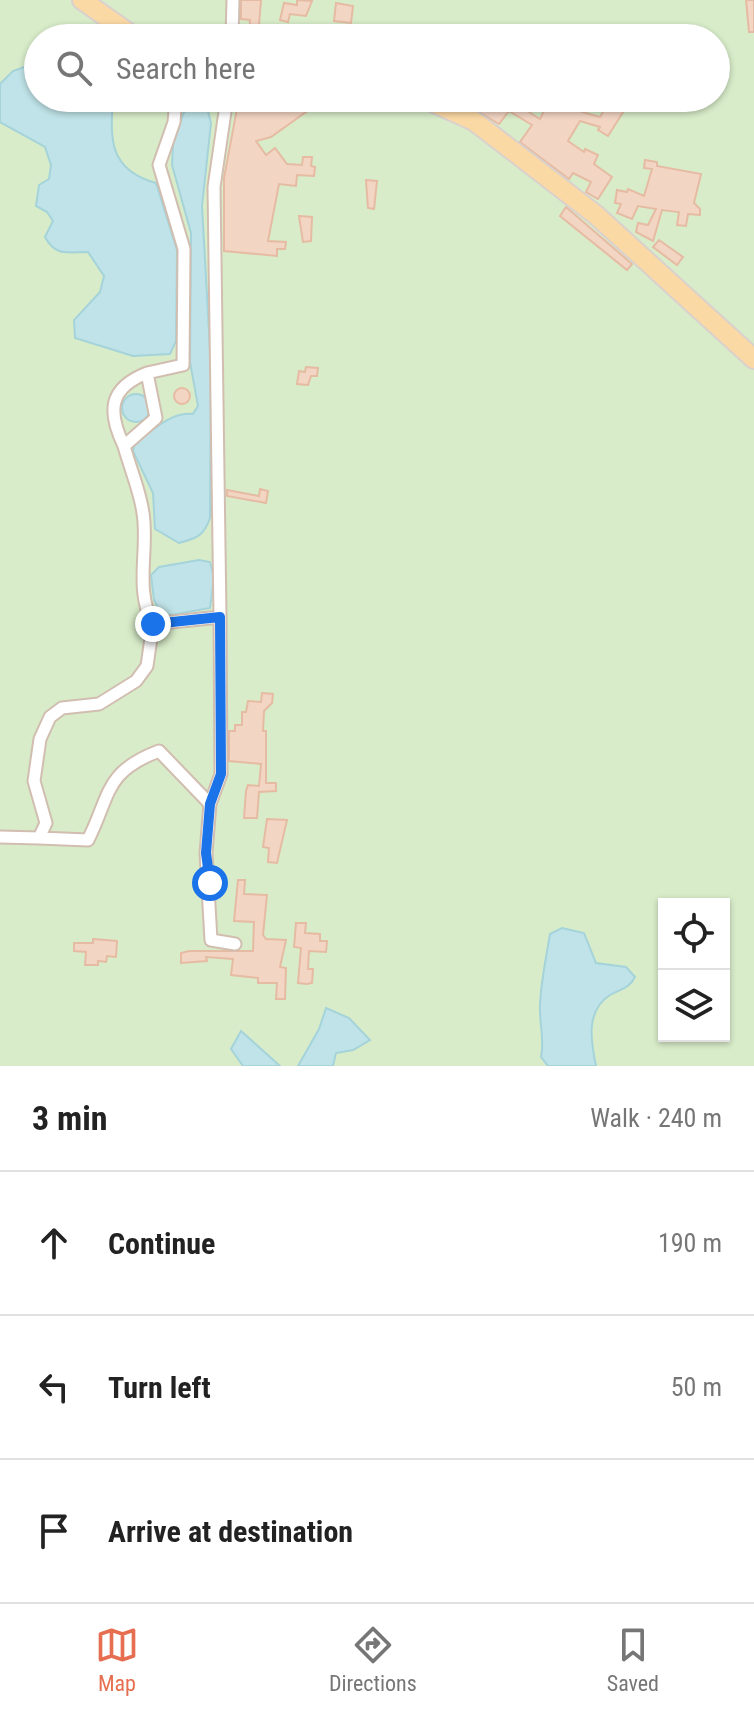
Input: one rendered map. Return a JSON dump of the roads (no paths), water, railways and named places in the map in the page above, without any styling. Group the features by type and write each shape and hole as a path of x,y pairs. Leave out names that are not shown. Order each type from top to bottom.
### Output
{"main road":[{"path":"82,0 116,24"},
{"path":"454,112 474,121 596,215 754,359"}],"street":[{"path":"232,24 233,0"},
{"path":"39,838 46,823 34,781 40,739 50,717 62,708 99,704 136,681 147,666 153,624 148,615 141,573 143,513 124,446 113,423 116,396 125,382 147,373 183,365 184,249 159,165 175,112"},
{"path":"225,112 214,187 221,774 210,804 206,853 211,940 235,944"},
{"path":"124,446 156,418 147,373"},
{"path":"153,624 220,617"},
{"path":"0,837 88,840 107,789 131,762 159,751 210,804"}],"water":[{"path":"24,67 24,112 113,112 113,140 121,161 129,170 156,183 177,250 176,341 170,354 133,356 75,338 74,320 100,292 104,276 88,252 58,251 45,237 53,221 47,212 36,206 39,185 49,179 51,165 45,147 0,122 0,84 13,71"},
{"path":"184,112 208,112 211,123 202,206 211,367 210,518 199,535 179,543 155,529 153,493 133,451 136,440 170,419 193,414 198,406 190,362 191,233 172,165 173,144"},
{"path":"136,394 146,398 150,408 146,418 136,422 126,418 122,408 126,398"},
{"path":"199,560 210,562 214,577 210,608 161,614 154,600 151,575 159,567"},
{"path":"562,928 584,933 596,963 626,967 635,977 602,1002 593,1018 596,1066 548,1066 541,1057 540,1005 544,970 550,934"},
{"path":"326,1008 349,1018 370,1040 353,1050 336,1053 333,1066 298,1066 319,1029"},
{"path":"241,1031 280,1066 243,1066 231,1049"}]}
